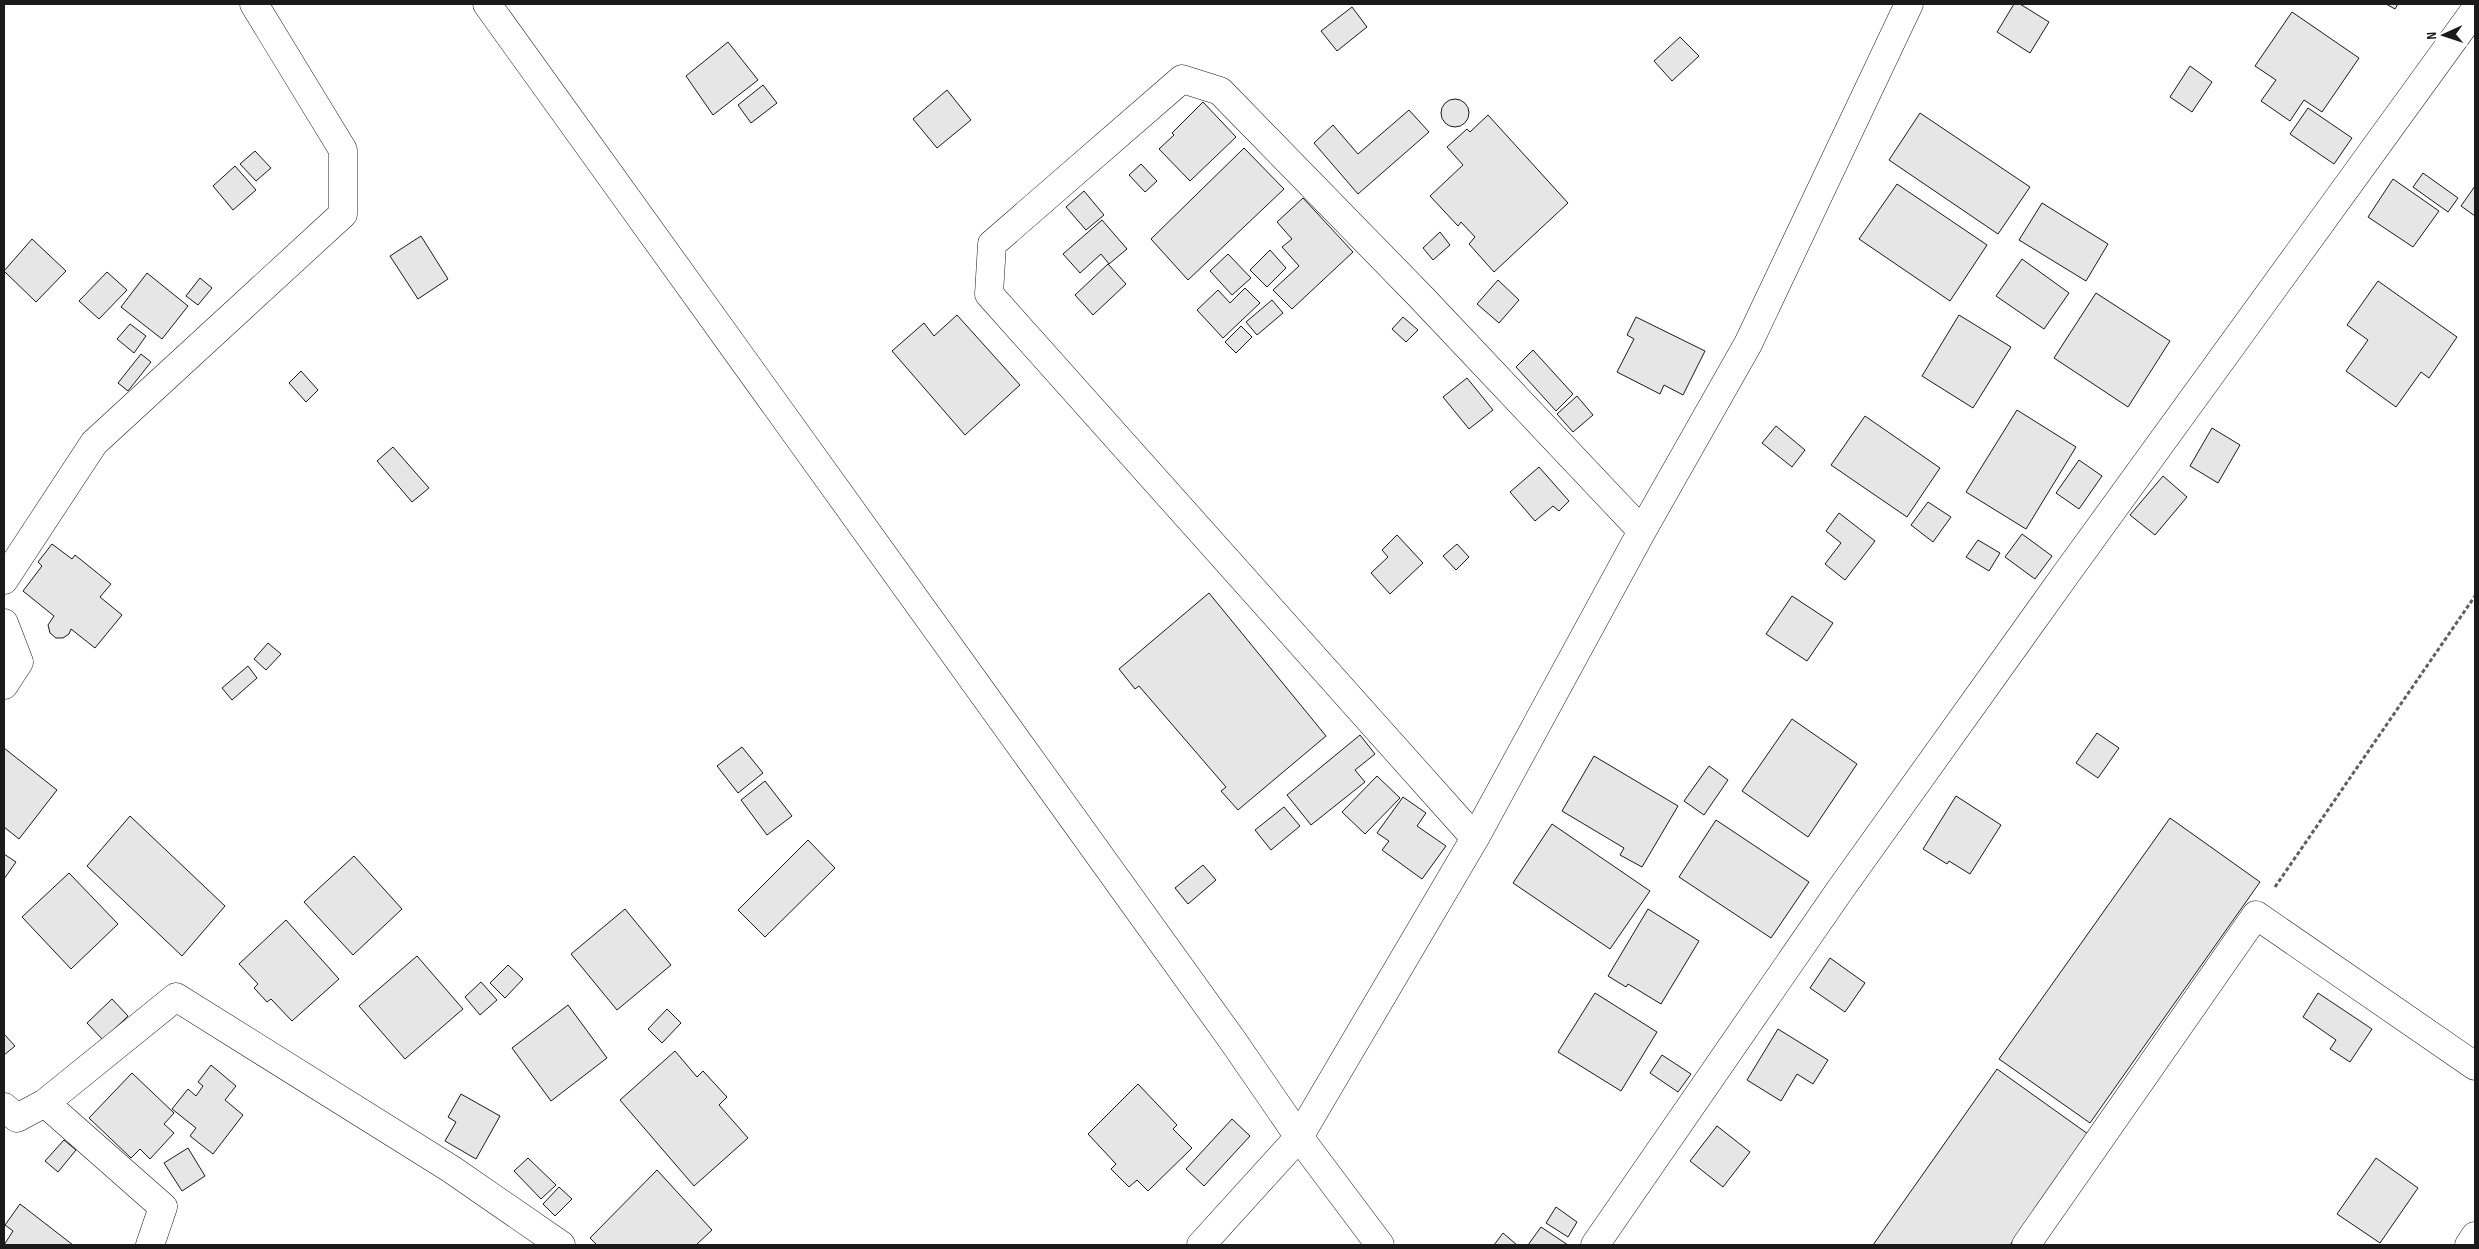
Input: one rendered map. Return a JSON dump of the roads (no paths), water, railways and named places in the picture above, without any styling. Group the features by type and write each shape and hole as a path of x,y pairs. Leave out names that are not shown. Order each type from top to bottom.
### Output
{"street":[{"path":"4,580 94,443 343,214 343,150 254,4"},
{"path":"487,4 1233,1041 1299,1137 1380,1245"},
{"path":"1201,1245 1299,1137 1474,838 1642,531 1748,344 1909,4"},
{"path":"1595,1245 1869,850 2475,10"},
{"path":"1474,838 989,294 992,244 1182,79 1220,91 1422,297 1642,531"},
{"path":"4,624 19,662 4,685"},
{"path":"2026,1245 2256,915 2475,1066"},
{"path":"4,1107 17,1118 45,1103 176,997 451,1169 561,1245"},
{"path":"45,1103 163,1207 150,1245"},
{"path":"2468,1245 2475,1236"}]}
